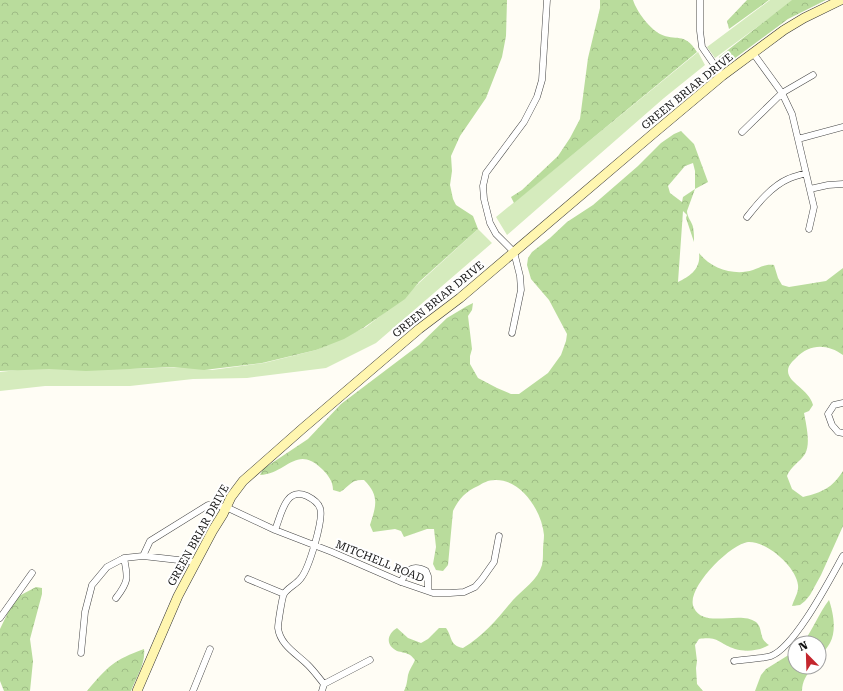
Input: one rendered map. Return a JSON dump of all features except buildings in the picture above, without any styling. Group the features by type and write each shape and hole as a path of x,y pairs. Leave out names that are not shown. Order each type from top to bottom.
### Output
{"street":[{"path":"512,332 521,290 520,276 514,252 496,234 490,223 484,199 483,186 486,173 524,122 537,97 542,80 547,0"},
{"path":"694,0 700,10"},
{"path":"700,0 700,32 702,47 722,76"},
{"name":"GREEN BRIAR DRIVE","path":"138,691 178,596 231,497 243,481 419,329 460,298 722,76 804,18 842,0"},
{"path":"753,53 782,94 792,114 814,207 809,229"},
{"path":"742,132 782,94 813,75"},
{"path":"798,138 843,127"},
{"path":"747,217 757,204 778,185 788,179 806,173"},
{"path":"810,189 828,185 843,184"},
{"path":"843,403 834,405 828,414 832,426 838,432 843,433"},
{"path":"275,530 287,499 292,496 302,494 314,500 319,505 322,512 315,545 302,577 284,594 278,628 283,641 308,665 324,684"},
{"path":"143,556 150,541 208,505 226,507"},
{"name":"MITCHELL ROAD","path":"226,507 275,530 315,545 401,582 433,593 464,592 475,587 494,562 499,536"},
{"path":"81,653 85,612 92,585 107,567 124,558 143,556 196,562"},
{"path":"734,660 771,656 784,647 811,612 843,556"},
{"path":"116,598 126,585 127,573 124,558"},
{"path":"401,582 408,570 421,568 426,571 428,576 428,591"},
{"path":"0,618 32,573"},
{"path":"248,579 284,594"},
{"path":"193,691 210,649"},
{"path":"322,691 324,684 370,660"}],"green space":[{"path":"0,0 507,0 506,36 502,57 486,98 460,136 451,156 452,171 450,185 453,199 456,205 473,216 478,229 419,282 405,299 363,328 344,339 316,350 262,363 204,370 174,367 86,371 49,369 0,371"},
{"path":"600,0 633,0 637,10 652,28 660,34 688,41 697,52 514,203 511,197 522,190 558,156 580,119 588,58 600,8"},
{"path":"747,0 769,0 729,29 727,21"},
{"path":"770,0 794,0 715,58 707,47"},
{"path":"792,0 826,0 788,19 723,67 719,57"},
{"path":"698,52 705,65 664,98 507,235 496,217"},
{"path":"681,131 694,144 708,182 695,189 687,211 693,227 694,242 686,218 687,215 683,211 678,282 694,271 698,263 699,253 704,259 724,270 746,272 766,265 774,265 782,285 789,287 826,281 843,268 843,355 837,351 825,347 813,348 801,353 792,362 788,369 791,379 811,399 813,405 809,411 804,413 808,434 807,450 787,476 792,489 803,497 822,491 835,482 843,471 843,526 821,575 805,601 800,605 792,606 798,590 796,578 786,563 772,550 756,543 748,542 740,545 720,559 710,569 696,590 693,600 694,608 699,614 706,617 741,618 756,622 760,627 765,642 769,645 757,650 744,650 735,649 711,639 699,639 695,645 697,684 703,691 404,691 409,673 415,660 412,656 406,653 393,649 389,643 389,636 394,630 397,628 408,638 421,643 428,639 439,628 446,628 453,643 463,648 478,638 513,600 534,580 543,562 544,535 539,516 528,498 513,485 504,481 495,480 488,481 466,493 457,503 453,511 448,565 443,571 436,570 433,564 436,547 434,529 427,529 404,537 401,531 395,529 373,532 370,525 375,507 375,496 364,480 353,482 340,492 333,490 331,481 324,471 313,462 305,459 291,462 277,470 260,475 263,469 308,439 341,404 419,345 447,318 473,303 472,310 468,316 472,349 470,364 478,378 511,394 519,394 548,373 561,355 567,334 549,300 531,279 527,265 528,258 532,252 567,222 593,205 638,166 661,143","holes":["693,163 695,171 695,189 683,197 682,202 670,193 668,186 685,166"]},
{"path":"478,229 492,243 376,343 326,368 247,378 193,379 130,386 45,386 0,391 0,372 26,369 133,369 182,367 212,370 264,363 316,350 366,327 402,299"},
{"path":"36,587 42,588 42,594 30,639 33,661 30,691 4,691 0,681 0,629 13,602 19,596"},
{"path":"829,600 833,615 834,627 832,638 827,648 827,635 808,635"},
{"path":"144,649 144,660 131,691 87,691 112,665 125,657"},
{"path":"787,656 787,675 807,675 802,691 755,691 761,675 766,669"}]}
